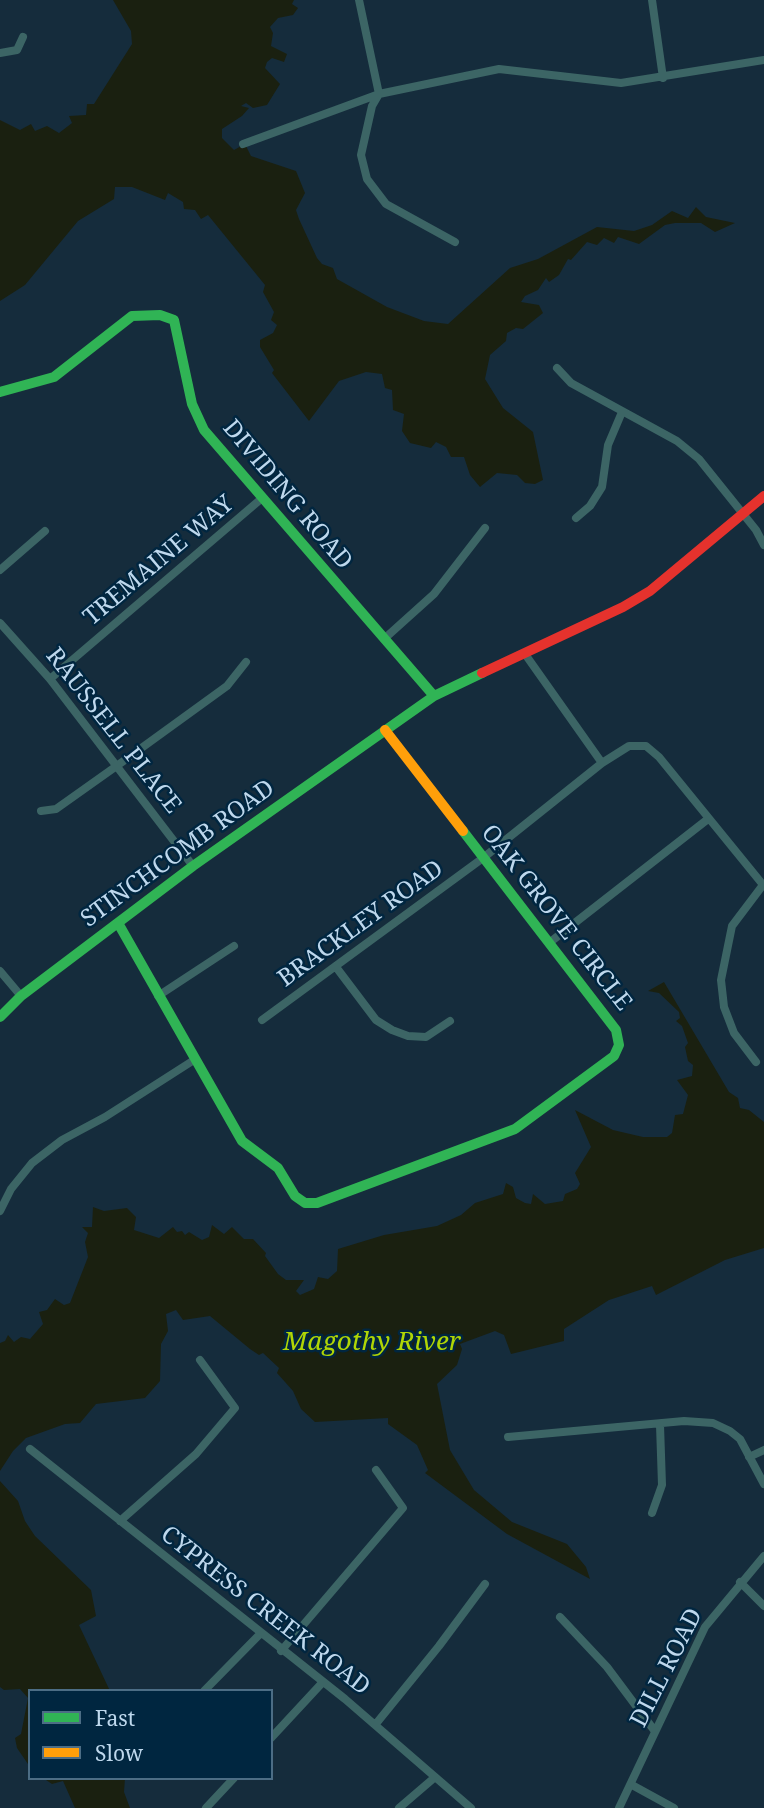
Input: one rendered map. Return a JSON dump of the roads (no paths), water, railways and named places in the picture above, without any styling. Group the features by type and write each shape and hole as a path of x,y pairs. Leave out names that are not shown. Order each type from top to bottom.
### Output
{"street":[{"path":"359,0 379,94 372,106 360,155 367,179 386,204 455,242"},
{"path":"652,0 663,78"},
{"path":"0,53 17,50 23,37"},
{"path":"243,144 379,94 499,69 546,72 621,83 764,60"},
{"name":"DIVIDING ROAD","path":"0,392 54,377 132,316 160,315 174,320 192,404 204,430 433,696"},
{"path":"557,368 571,383 677,441 699,459 764,545"},
{"path":"576,518 590,506 603,487 608,445 622,412"},
{"name":"STINCHCOMB ROAD","path":"0,1017 21,996 193,866 433,696 525,654 650,591 764,496"},
{"name":"TREMAINE WAY","path":"50,678 261,499"},
{"path":"384,639 434,594 485,528"},
{"path":"0,570 45,531"},
{"name":"RAUSSELL PLACE","path":"0,623 50,678 193,866"},
{"path":"525,654 602,763"},
{"path":"41,811 56,809 228,686 246,662"},
{"name":"OAK GROVE CIRCLE","path":"118,923 242,1141 278,1168 295,1196 305,1203 317,1203 515,1129 614,1056 619,1045 616,1030 384,730"},
{"name":"BRACKLEY ROAD","path":"262,1020 483,858 602,763 629,746 646,746 659,757 764,885"},
{"path":"549,943 708,819"},
{"path":"756,1062 734,1033 724,1007 721,981 732,926 764,885"},
{"path":"158,996 234,946"},
{"path":"337,967 376,1020 391,1030 408,1036 426,1037 450,1021"},
{"path":"0,971 21,996"},
{"path":"0,1211 11,1189 32,1163 62,1140 105,1117 194,1060"},
{"path":"120,1521 196,1454 235,1408 200,1360"},
{"path":"509,1437 697,1420 722,1426 740,1439 764,1484"},
{"path":"652,1513 662,1485 660,1425"},
{"name":"CYPRESS CREEK ROAD","path":"30,1449 375,1725 471,1808"},
{"path":"748,1457 764,1450"},
{"path":"281,1651 403,1508 376,1470"},
{"name":"DILL ROAD","path":"619,1808 705,1627 764,1556"},
{"path":"740,1582 764,1606"},
{"path":"375,1725 485,1584"},
{"path":"559,1617 607,1667 654,1730"},
{"path":"206,1689 260,1634"},
{"path":"273,1736 322,1684"},
{"path":"399,1808 434,1778"},
{"path":"206,1808 232,1780"},
{"path":"632,1785 674,1808"}],"water":[{"path":"113,0 294,0 292,4 298,8 293,15 278,18 270,27 273,33 271,46 287,54 284,62 272,58 265,68 280,84 267,105 253,108 246,103 241,106 249,108 222,129 222,138 234,150 245,144 251,156 296,171 305,193 296,210 299,219 317,258 322,264 333,268 337,279 387,307 424,321 448,324 510,268 538,259 597,227 634,231 652,225 672,211 688,218 696,207 706,217 735,223 715,232 701,223 665,225 639,244 618,237 614,243 604,238 597,245 587,242 571,260 568,259 559,275 549,282 546,278 538,290 525,296 521,302 539,305 543,313 523,329 516,328 507,333 506,341 490,355 485,379 503,408 533,432 543,480 535,484 525,483 517,475 497,473 480,487 470,475 464,457 451,457 446,447 436,442 431,448 410,443 402,431 404,414 393,410 392,390 385,388 382,374 366,372 339,381 309,421 272,373 274,370 260,347 260,340 273,333 277,325 271,320 274,312 263,292 265,285 208,215 201,219 195,210 184,209 183,202 168,193 165,200 132,187 115,187 114,199 78,221 25,285 0,301 0,120 20,130 31,124 35,131 47,126 59,133 72,123 69,116 86,115 87,104 94,104 132,44 131,31"},
{"name":"Magothy River","path":"664,982 729,1092 738,1098 740,1108 749,1110 764,1122 764,1248 725,1260 656,1295 652,1286 609,1300 564,1329 564,1341 511,1354 504,1335 495,1331 460,1344 462,1349 457,1365 437,1384 450,1450 474,1490 512,1522 567,1544 586,1567 590,1579 507,1534 425,1473 428,1470 417,1445 388,1424 388,1418 315,1422 301,1409 293,1391 277,1373 279,1368 263,1353 259,1355 250,1349 210,1316 183,1320 176,1310 166,1314 168,1331 161,1344 160,1381 145,1398 96,1404 80,1423 65,1424 26,1438 13,1451 0,1471 0,1343 5,1341 8,1335 14,1342 21,1337 30,1339 43,1324 39,1312 47,1310 55,1299 64,1305 70,1303 88,1257 85,1242 88,1233 82,1227 92,1227 93,1207 104,1211 127,1208 136,1217 134,1230 159,1238 173,1227 177,1232 182,1231 185,1235 189,1232 202,1240 209,1237 212,1225 224,1234 232,1227 244,1239 253,1239 266,1253 265,1256 278,1274 286,1280 304,1280 296,1291 300,1295 314,1289 318,1277 328,1279 337,1271 338,1249 384,1235 437,1226 461,1215 475,1203 503,1194 506,1183 513,1187 516,1198 525,1203 531,1204 533,1194 545,1204 563,1201 565,1194 577,1189 580,1184 575,1173 591,1147 575,1110 613,1130 643,1137 667,1137 672,1133 675,1115 683,1114 688,1095 677,1080 692,1076 693,1065 688,1061 685,1047 688,1043 682,1026 676,1021 680,1018 679,1012 659,993 648,991"},
{"path":"0,1481 18,1501 25,1521 35,1536 91,1590 96,1616 79,1625 109,1689 28,1689 28,1698 20,1689 4,1690 0,1687"},
{"path":"28,1698 28,1764 17,1748 15,1738 21,1734"},
{"path":"46,1780 125,1780 124,1792 130,1808 75,1808 63,1781 52,1784"}]}
